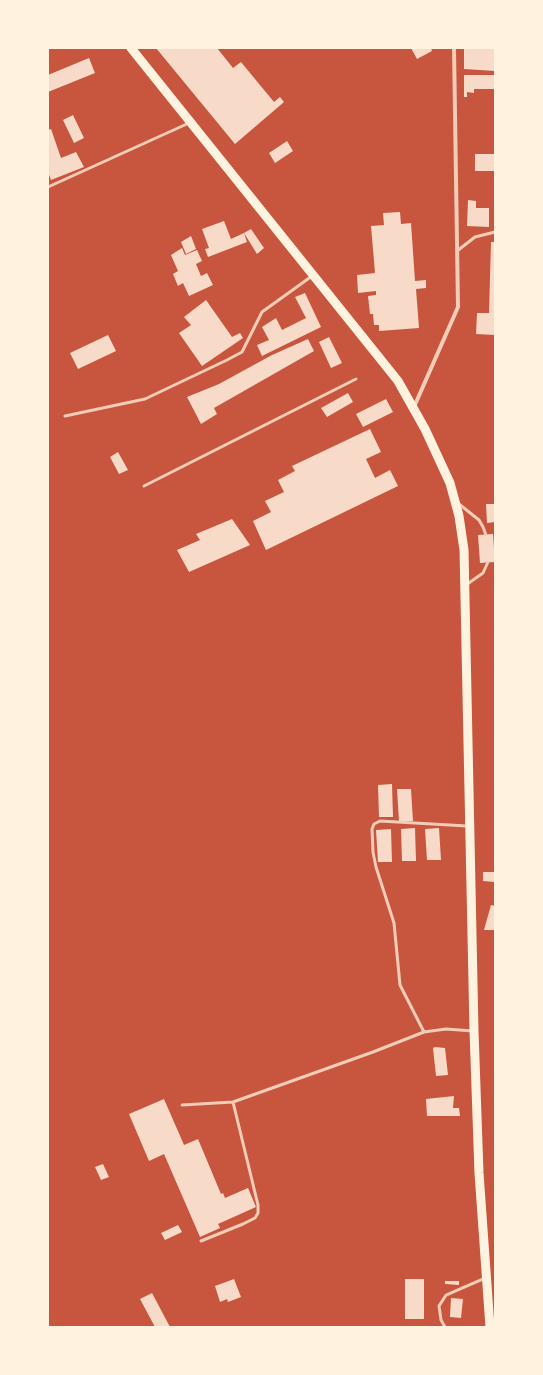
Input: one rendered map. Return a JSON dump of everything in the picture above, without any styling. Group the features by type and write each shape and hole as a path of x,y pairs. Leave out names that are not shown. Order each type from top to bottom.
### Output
{"main road":[{"path":"131,48 393,375 414,408 436,449 450,483 455,501 464,550 474,1031 479,1173 486,1278 492,1312 490,1327"}],"street":[{"path":"414,408 458,308 454,48"}],"lane":[{"path":"48,187 191,122"},
{"path":"457,251 475,237 495,232"},
{"path":"65,416 145,399 232,358 242,352 262,312 314,275"},
{"path":"144,486 356,379"},
{"path":"455,501 479,520 486,535"},
{"path":"464,586 483,573 488,562"},
{"path":"424,1032 400,985 394,923 376,867 373,852 372,829 374,824 380,821 470,826"},
{"path":"182,1105 233,1102 373,1052 424,1032 446,1029 474,1031"},
{"path":"201,1241 243,1224 255,1218 258,1213 258,1205 233,1102"},
{"path":"445,1327 440,1320 439,1306 446,1295 486,1278"}],"building":[{"path":"156,48 217,48 233,68 241,62 274,102 280,97 284,102 235,144"},
{"path":"411,48 431,48 432,51 417,59"},
{"path":"464,48 495,48 495,71 464,69"},
{"path":"89,58 95,73 48,92 48,75"},
{"path":"464,75 495,75 495,89 474,89 474,93 467,92 467,97 464,97"},
{"path":"73,115 84,138 74,143 63,120"},
{"path":"51,129 61,158 76,152 84,167 51,180 48,172 48,130"},
{"path":"287,141 293,151 275,163 269,153"},
{"path":"475,154 495,154 495,171 475,171"},
{"path":"468,200 476,201 476,208 489,208 489,227 467,226"},
{"path":"400,212 401,224 411,223 415,281 426,280 426,288 416,289 419,328 379,331 379,325 374,325 373,314 370,314 368,296 376,295 376,291 358,293 357,275 375,273 371,226 384,225 383,213"},
{"path":"224,221 231,239 244,233 247,242 208,257 205,249 209,248 202,229"},
{"path":"251,229 264,248 257,254 244,233"},
{"path":"191,236 196,249 186,254 181,242"},
{"path":"491,242 495,242 495,335 476,334 477,313 489,313"},
{"path":"182,248 185,255 197,250 202,261 196,264 201,276 207,273 213,285 189,296 183,283 178,286 173,274 178,271 171,255"},
{"path":"305,293 321,327 262,356 257,345 269,340 262,327 276,318 282,330 306,318 295,297"},
{"path":"206,300 232,337 240,333 243,338 202,366 179,333 191,325 184,317"},
{"path":"108,335 116,351 78,369 70,353"},
{"path":"329,337 342,363 331,368 319,342"},
{"path":"308,339 314,351 214,408 217,414 201,424 187,397 219,384 272,355"},
{"path":"348,393 353,402 327,417 321,408"},
{"path":"386,399 393,412 363,427 356,414"},
{"path":"370,429 381,452 366,459 375,478 390,470 398,486 266,550 253,521 271,512 265,501 284,492 278,480 295,471 292,466"},
{"path":"118,452 128,470 119,474 110,457"},
{"path":"486,504 495,504 495,522 487,523"},
{"path":"232,519 250,545 189,572 177,550 200,540 196,534"},
{"path":"493,534 495,562 480,563 478,535"},
{"path":"392,784 393,817 379,817 378,785"},
{"path":"397,789 411,789 413,821 399,821"},
{"path":"415,828 416,861 402,861 401,829"},
{"path":"439,828 441,860 427,860 425,829"},
{"path":"391,829 392,862 378,862 376,830"},
{"path":"483,872 495,872 495,882 483,881"},
{"path":"491,905 495,906 495,930 484,930"},
{"path":"433,1048 445,1048 448,1075 436,1076"},
{"path":"454,1096 453,1108 459,1108 460,1116 427,1116 426,1099"},
{"path":"164,1099 184,1145 198,1139 221,1194 223,1193 225,1198 248,1188 256,1207 218,1224 220,1228 200,1237 164,1154 149,1161 129,1114"},
{"path":"103,1164 109,1177 101,1180 95,1167"},
{"path":"178,1225 182,1232 165,1240 161,1233"},
{"path":"234,1279 241,1297 228,1302 227,1299 220,1302 215,1286"},
{"path":"405,1279 424,1279 424,1319 405,1319"},
{"path":"445,1281 459,1281 459,1285 445,1284"},
{"path":"152,1293 170,1327 155,1327 140,1299"},
{"path":"451,1298 463,1299 461,1318 450,1317"}]}
